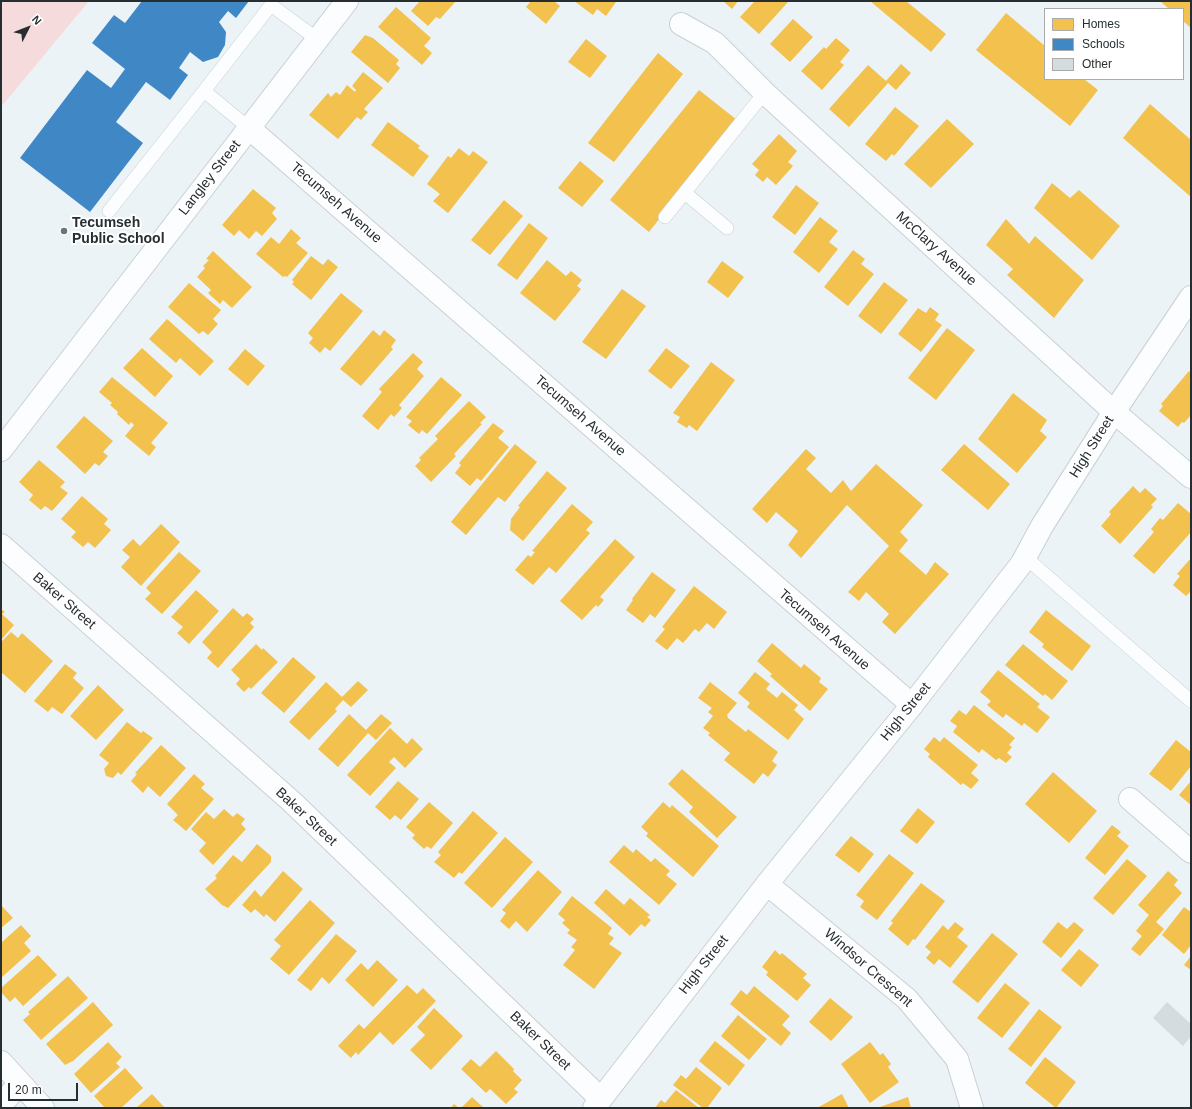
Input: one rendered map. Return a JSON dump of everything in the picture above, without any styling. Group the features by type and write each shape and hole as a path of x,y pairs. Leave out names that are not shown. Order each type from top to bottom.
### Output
{"street":[{"name":"Langley Street","path":"1,450 346,1"},
{"name":"McClary Avenue","path":"681,24 715,43 765,92 1114,412 1191,477"},
{"name":"Tecumseh Avenue","path":"249,128 912,705"},
{"name":"High Street","path":"597,1104 767,884 912,705 1025,557 1046,520 1114,412 1191,297"},
{"name":"Baker Street","path":"1,545 291,801 597,1104"},
{"path":"1130,799 1191,852"},
{"name":"Windsor Crescent","path":"767,884 907,999 957,1059 972,1108"},
{"path":"1,1062 43,1108"},
{"path":"1,1105 20,1083"}],"lane":[{"path":"109,211 271,5 317,39"},
{"path":"204,91 249,128"},
{"path":"665,217 765,92"},
{"path":"685,193 727,228"},
{"path":"1025,557 1191,701"}],"shaded area":[{"path":"1,1 89,1 1,107"}],"building: Homes":[{"path":"417,1 456,1 440,19 436,17 428,26 411,11 419,2"},
{"path":"531,1 554,1 560,6 546,24 526,7"},
{"path":"574,1 616,2 606,16 597,9 593,15"},
{"path":"723,1 738,1 732,9"},
{"path":"755,1 789,1 759,34 740,17"},
{"path":"870,1 906,1 946,34 931,52"},
{"path":"1160,1 1191,1 1191,28 1184,22 1184,8 1168,8"},
{"path":"396,7 431,38 424,46 432,53 422,65 378,27"},
{"path":"1006,13 1044,45 1044,80 1085,80 1098,90 1070,126 976,50"},
{"path":"793,19 813,37 790,62 770,44"},
{"path":"365,35 373,38 399,60 396,64 400,68 388,83 351,52"},
{"path":"836,38 850,50 840,62 844,65 822,90 801,71 824,47 826,49"},
{"path":"586,39 607,56 590,78 568,62"},
{"path":"658,53 683,74 614,162 588,143"},
{"path":"901,64 911,73 896,90 888,83 849,127 829,109 868,65 886,81"},
{"path":"363,72 383,88 364,109 368,112 361,120 357,117 338,139 309,115 328,93 331,97 336,92 340,95 347,85 355,92 356,90 352,86"},
{"path":"699,90 737,120 649,232 610,200"},
{"path":"1150,104 1191,140 1191,197 1123,138"},
{"path":"895,107 919,126 894,156 892,154 886,161 865,144"},
{"path":"947,119 974,144 931,188 904,164"},
{"path":"388,122 420,146 418,148 429,156 413,177 371,145"},
{"path":"779,134 797,151 788,162 793,166 776,185 767,177 763,182 755,175 759,170 752,164"},
{"path":"459,148 469,156 473,151 488,162 448,213 433,201 440,194 427,184 448,156 451,158"},
{"path":"580,161 604,181 582,207 558,188"},
{"path":"1052,183 1070,198 1079,190 1120,226 1092,260 1034,208"},
{"path":"796,185 819,203 795,235 772,217"},
{"path":"253,189 276,208 272,213 277,219 262,236 256,231 249,239 239,230 234,236 222,225"},
{"path":"504,200 523,216 490,255 471,240"},
{"path":"820,217 838,231 829,242 838,249 819,273 793,252"},
{"path":"1006,219 1029,244 1035,236 1084,280 1054,318 1007,275 1013,269 986,245"},
{"path":"529,223 548,238 517,280 497,265"},
{"path":"291,229 301,238 296,243 308,253 287,277 283,277 256,254 271,237 279,244"},
{"path":"853,250 865,259 861,264 874,274 848,306 824,287"},
{"path":"213,251 252,287 232,308 223,300 220,304 208,293 211,290 197,277 205,268 203,266 209,260 206,259"},
{"path":"311,256 323,265 328,259 338,267 311,300 292,284 294,282 292,280"},
{"path":"547,260 566,276 571,271 582,280 577,286 581,289 555,321 520,293"},
{"path":"722,261 744,277 728,298 707,282"},
{"path":"884,282 908,300 881,334 858,316"},
{"path":"189,283 221,310 213,319 218,324 208,335 203,331 199,334 168,307"},
{"path":"622,289 646,306 606,359 582,342"},
{"path":"341,293 363,311 330,351 325,347 320,353 309,343 313,338 308,333"},
{"path":"930,307 939,314 935,320 942,325 921,352 898,334 918,308 926,313"},
{"path":"167,319 214,361 200,376 180,358 176,363 149,339"},
{"path":"947,328 975,350 936,400 908,378"},
{"path":"373,330 380,336 384,330 396,340 391,347 393,349 361,386 340,369"},
{"path":"142,348 173,376 155,397 123,368"},
{"path":"666,348 690,366 671,389 648,371"},
{"path":"245,349 265,366 248,386 228,369"},
{"path":"413,353 423,362 417,369 424,376 399,405 402,408 394,417 391,414 378,430 362,416 382,392 379,389"},
{"path":"711,362 735,380 697,431 689,425 687,428 677,422 680,417 673,413"},
{"path":"1189,371 1191,373 1191,415 1178,427 1159,411 1163,406 1161,404"},
{"path":"112,377 168,423 151,443 156,447 149,456 125,436 134,425 131,422 129,425 117,414 118,412 110,405 112,403 99,392"},
{"path":"441,377 462,395 427,434 422,430 419,434 408,425 412,421 406,417"},
{"path":"1013,393 1047,420 1040,431 1047,437 1017,473 978,439"},
{"path":"469,401 486,417 480,423 482,424 454,454 456,456 431,482 415,466 421,460 419,458 438,439 435,436"},
{"path":"84,416 113,441 103,452 108,456 99,466 95,463 85,474 56,447"},
{"path":"493,423 504,431 498,438 509,447 481,481 477,478 470,486 455,473 461,465 459,463"},
{"path":"515,444 537,462 505,502 498,497 466,535 451,522"},
{"path":"964,444 1010,484 988,510 941,470"},
{"path":"806,449 816,458 806,469 831,493 843,480 851,491 876,464 923,505 900,532 908,540 899,551 926,575 935,562 949,574 895,634 882,622 889,614 866,592 859,601 848,592 889,546 847,505 801,558 788,545 798,531 776,512 767,523 752,509"},
{"path":"39,460 65,482 60,487 68,493 52,511 45,506 41,510 29,500 33,495 19,482"},
{"path":"547,471 567,488 523,541 510,530 511,519 520,507 518,506"},
{"path":"1133,486 1140,493 1145,488 1157,499 1151,505 1153,507 1120,544 1101,526 1111,514 1109,512"},
{"path":"82,496 108,519 104,524 111,530 95,548 88,542 83,547 71,537 76,532 61,519"},
{"path":"1178,503 1191,514 1191,532 1154,574 1133,556 1154,532 1151,529 1160,518 1163,520"},
{"path":"572,504 593,522 586,530 590,533 556,573 549,567 533,585 515,570 528,555 531,557 535,552 532,551"},
{"path":"161,524 180,542 141,586 121,567 130,557 122,550 133,539 140,546"},
{"path":"615,539 635,557 600,597 604,600 598,607 596,605 582,620 560,601"},
{"path":"179,552 201,571 162,614 145,599 151,593 146,588"},
{"path":"1191,558 1191,591 1186,596 1173,585 1180,576 1177,574"},
{"path":"652,572 676,590 655,618 650,614 643,623 626,610 633,600 632,599"},
{"path":"694,586 727,612 714,629 707,623 699,632 695,629 683,643 677,638 667,650 655,641 665,629 662,627"},
{"path":"196,590 219,611 189,644 177,633 183,627 171,617"},
{"path":"233,608 243,617 247,613 254,619 250,623 254,627 218,668 207,658 212,652 202,642"},
{"path":"1,609 5,612 2,614 14,625 1,640"},
{"path":"1046,610 1091,646 1072,671 1042,647 1044,644 1029,632"},
{"path":"11,632 18,638 22,633 53,661 25,693 1,672 1,642"},
{"path":"772,643 801,668 804,664 821,678 819,682 828,689 810,711 770,676 772,674 757,661"},
{"path":"256,644 262,650 263,648 278,662 251,689 249,687 244,692 236,684 240,679 231,670"},
{"path":"1023,644 1068,681 1052,700 1045,694 1043,696 1005,665"},
{"path":"293,657 316,677 284,713 261,693"},
{"path":"65,664 77,673 73,678 84,688 62,714 52,707 48,712 34,701"},
{"path":"998,670 1040,704 1037,707 1050,717 1037,733 1024,723 1022,726 1006,714 1003,718 987,705 991,701 980,692"},
{"path":"755,672 770,684 766,689 777,698 782,692 798,705 794,710 804,719 788,740 747,707 750,703 738,693"},
{"path":"358,681 368,690 351,707 343,700 335,709 337,711 309,740 289,722 326,682 342,697"},
{"path":"710,682 737,703 727,715 728,718 746,732 748,729 778,752 772,761 777,765 768,777 763,773 754,784 724,760 730,753 708,735 710,733 703,728 713,716 708,712 712,708 698,698"},
{"path":"98,685 124,710 96,740 70,716"},
{"path":"974,705 1015,738 1009,745 1012,747 1007,753 1012,757 1006,763 999,758 996,760 982,749 979,753 953,732 957,726 950,721 959,710 966,715"},
{"path":"349,714 366,730 381,714 392,723 376,740 368,733 338,767 318,749"},
{"path":"127,722 141,733 143,731 153,738 121,775 118,772 113,778 106,776 104,769 109,763 99,755"},
{"path":"390,728 407,744 412,738 423,749 405,768 394,757 389,762 396,768 370,796 347,775"},
{"path":"934,737 940,742 944,737 978,765 971,773 979,780 971,789 963,783 961,785 928,757 930,754 924,749"},
{"path":"1176,740 1191,752 1191,766 1171,791 1149,774"},
{"path":"161,745 186,768 160,797 148,786 143,793 131,781 137,774 135,773"},
{"path":"682,769 737,817 717,838 689,812 693,807 668,784"},
{"path":"1053,772 1097,811 1069,843 1025,804"},
{"path":"194,774 205,784 201,788 214,799 186,831 173,820 178,815 167,804"},
{"path":"398,781 419,799 401,820 395,815 390,820 375,807"},
{"path":"1191,781 1191,805 1179,795"},
{"path":"429,802 453,823 431,849 427,846 424,849 412,838 415,835 406,827"},
{"path":"663,802 670,808 672,805 719,846 693,877 646,836 648,833 641,827"},
{"path":"918,808 935,822 917,844 900,831"},
{"path":"224,809 233,817 237,813 245,819 241,824 246,829 213,865 199,851 206,843 191,829 206,812 214,819"},
{"path":"473,811 498,833 462,874 459,872 454,878 434,862 441,855 438,852"},
{"path":"1112,825 1121,832 1117,836 1129,846 1105,875 1085,858"},
{"path":"851,836 874,854 859,873 835,855"},
{"path":"505,837 533,862 492,908 464,883"},
{"path":"257,844 271,856 271,862 228,908 222,905 205,889 217,878 215,876 233,855 242,862"},
{"path":"624,845 633,853 636,849 651,862 655,858 670,871 666,875 677,884 659,905 609,862"},
{"path":"889,854 914,873 877,920 860,907 864,901 856,895"},
{"path":"1127,859 1147,876 1113,915 1093,898"},
{"path":"538,870 562,892 527,932 516,921 509,929 500,921 506,913 502,910"},
{"path":"283,871 303,889 275,922 266,914 264,917 255,909 251,913 242,905 255,890 261,897"},
{"path":"1168,871 1178,880 1174,885 1182,893 1156,922 1164,929 1140,956 1131,949 1142,936 1136,931 1149,915 1138,905"},
{"path":"921,883 945,901 915,940 913,939 908,946 888,929 893,923 891,921"},
{"path":"606,889 624,905 630,898 650,915 647,917 651,920 645,927 641,924 630,936 594,903"},
{"path":"572,896 612,928 608,934 614,938 609,944 622,953 594,989 563,965 575,950 571,947 577,940 567,933 570,930 562,923 565,920 558,914"},
{"path":"310,900 335,923 289,975 270,959 281,946 274,940"},
{"path":"1,905 13,918 1,928"},
{"path":"1184,907 1191,912 1191,945 1184,954 1162,935"},
{"path":"955,922 964,929 957,937 968,946 950,968 939,959 934,965 926,958 931,952 925,947 943,925 948,930"},
{"path":"1058,922 1067,929 1074,922 1084,930 1061,958 1042,942"},
{"path":"21,925 31,936 24,943 31,951 1,978 1,943"},
{"path":"992,933 1018,954 978,1003 952,982"},
{"path":"336,934 357,951 329,984 322,977 311,991 297,980"},
{"path":"1079,949 1099,965 1081,987 1061,970"},
{"path":"775,950 780,955 782,953 807,974 803,978 811,985 797,1001 766,975 768,972 762,967"},
{"path":"38,955 57,975 23,1006 15,997 10,1002 1,992 1,988"},
{"path":"1191,956 1191,970 1184,965"},
{"path":"377,960 398,980 373,1007 345,980 361,963 368,970"},
{"path":"68,976 88,998 41,1040 23,1020 30,1014 28,1012"},
{"path":"1005,983 1030,1003 1002,1038 977,1018"},
{"path":"407,985 417,994 423,988 436,1001 393,1045 380,1032 358,1055 356,1052 351,1058 338,1046 359,1024 364,1029"},
{"path":"754,986 790,1016 782,1025 791,1033 781,1046 730,1004 741,990 747,995"},
{"path":"830,998 853,1017 831,1041 809,1022"},
{"path":"93,1002 113,1025 73,1061 65,1065 46,1044"},
{"path":"434,1008 463,1036 431,1070 410,1050 425,1035 417,1027"},
{"path":"1039,1009 1062,1027 1031,1067 1008,1049"},
{"path":"738,1015 767,1039 749,1060 721,1036"},
{"path":"715,1041 745,1065 729,1086 699,1061"},
{"path":"108,1042 122,1057 116,1063 120,1067 91,1093 74,1074"},
{"path":"870,1042 880,1055 883,1053 891,1064 888,1067 899,1082 870,1103 841,1064"},
{"path":"496,1051 514,1069 513,1071 522,1080 514,1089 518,1092 506,1104 490,1089 486,1093 461,1069 471,1059 480,1067"},
{"path":"1045,1057 1076,1082 1056,1108 1025,1083"},
{"path":"696,1067 722,1088 707,1108 703,1108 673,1085 681,1075 686,1079"},
{"path":"125,1068 143,1088 121,1108 105,1108 94,1096"},
{"path":"676,1090 699,1108 655,1108 661,1100 665,1103"},
{"path":"152,1094 165,1108 136,1108"},
{"path":"842,1094 849,1108 817,1108"},
{"path":"472,1097 484,1108 461,1108"},
{"path":"908,1097 911,1108 877,1108"},
{"path":"454,1104 459,1108 451,1108"}],"building: Schools":[{"name":"Tecumseh Public School","path":"142,1 249,1 236,18 228,11 219,22 226,32 225,45 218,57 203,62 190,52 179,68 188,75 170,100 146,82 116,122 143,143 90,212 20,158 87,70 111,88 125,69 92,43 114,15 125,23"}],"building: Other":[{"path":"1167,1002 1191,1024 1191,1036 1183,1046 1153,1018"}],"place":[{"name":"Tecumseh Public School","path":"64,231"}]}
